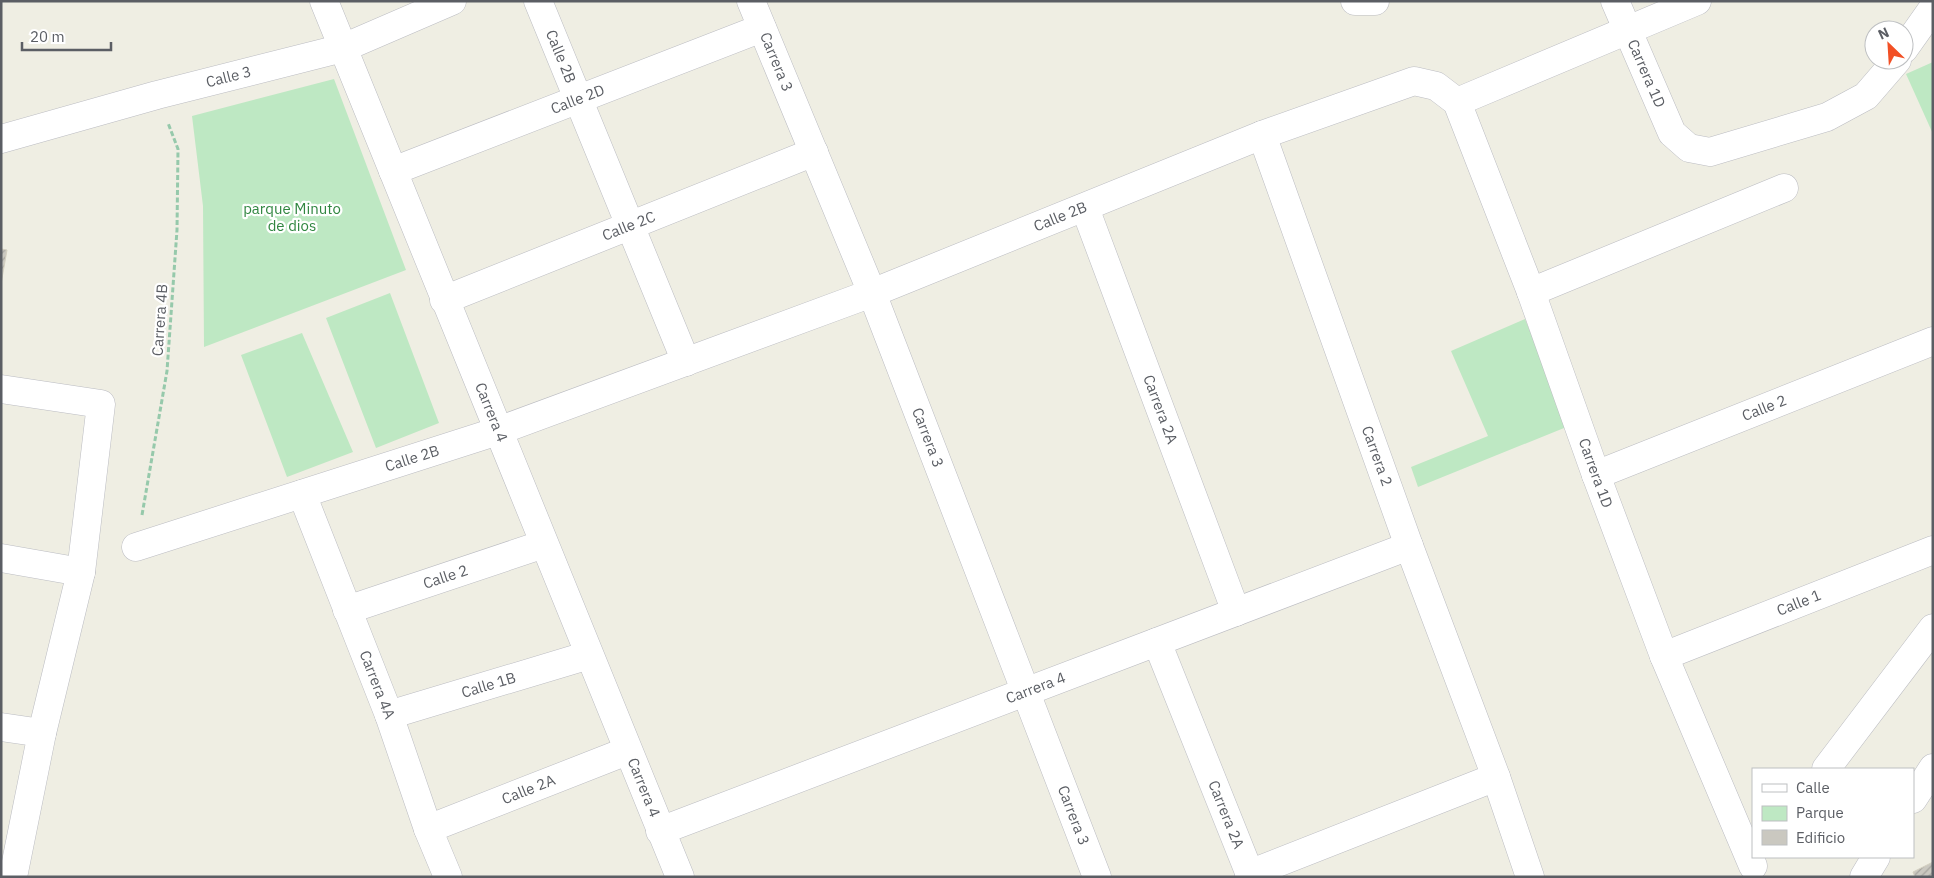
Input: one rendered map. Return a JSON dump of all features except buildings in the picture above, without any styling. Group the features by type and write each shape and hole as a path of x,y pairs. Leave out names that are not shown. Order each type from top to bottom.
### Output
{"street":[{"name":"Carrera 4","path":"324,1 660,831 1409,546"},
{"name":"Calle 3","path":"1,139 157,95 343,48 452,1"},
{"name":"Calle 2B","path":"538,1 686,362"},
{"name":"Carrera 3","path":"751,1 872,293 1097,877"},
{"path":"1355,1 1375,1"},
{"name":"Carrera 1D","path":"1615,1 1672,134 1689,148 1710,152 1827,117 1866,96 1888,70"},
{"path":"1447,94 1628,32 1697,1"},
{"path":"1914,36 1933,8"},
{"name":"Calle 2D","path":"393,171 762,28"},
{"name":"Calle 2B","path":"136,547 498,431 872,293 1262,135 1414,81 1447,94"},
{"name":"Carrera 1D","path":"1447,94 1531,292 1596,475 1664,656 1753,867"},
{"name":"Carrera 2","path":"1262,135 1409,546 1496,777 1530,877"},
{"name":"Calle 2C","path":"444,300 814,152"},
{"path":"1531,292 1784,188"},
{"name":"Carrera 2A","path":"1084,208 1236,612"},
{"name":"Calle 2","path":"1596,475 1933,341"},
{"path":"1,389 101,404 81,572 42,733 13,877"},
{"name":"Carrera 4A","path":"302,494 389,715 428,829 448,877"},
{"name":"Calle 2","path":"347,610 544,544"},
{"name":"Calle 1","path":"1664,656 1933,550"},
{"path":"1,558 81,572"},
{"path":"1827,768 1933,628"},
{"name":"Carrera 2A","path":"1157,642 1250,875"},
{"name":"Calle 1B","path":"389,715 588,655"},
{"path":"1,726 42,733"},
{"name":"Calle 2A","path":"428,829 627,751"},
{"path":"1914,797 1933,768"},
{"path":"1250,875 1496,777"},
{"path":"660,831 680,877"},
{"path":"1864,877 1875,858"}],"path":[{"name":"Carrera 4B","path":"136,547 167,371 177,230 178,148 157,95"}],"green space":[{"path":"1933,62 1933,134 1906,74"},
{"name":"parque Minuto de dios","path":"334,79 406,270 204,347 203,206 192,116"},
{"path":"390,293 439,423 376,448 326,318"},
{"path":"1525,319 1569,426 1418,487 1411,467 1488,436 1451,351"},
{"path":"302,333 353,452 287,477 241,355"}]}
